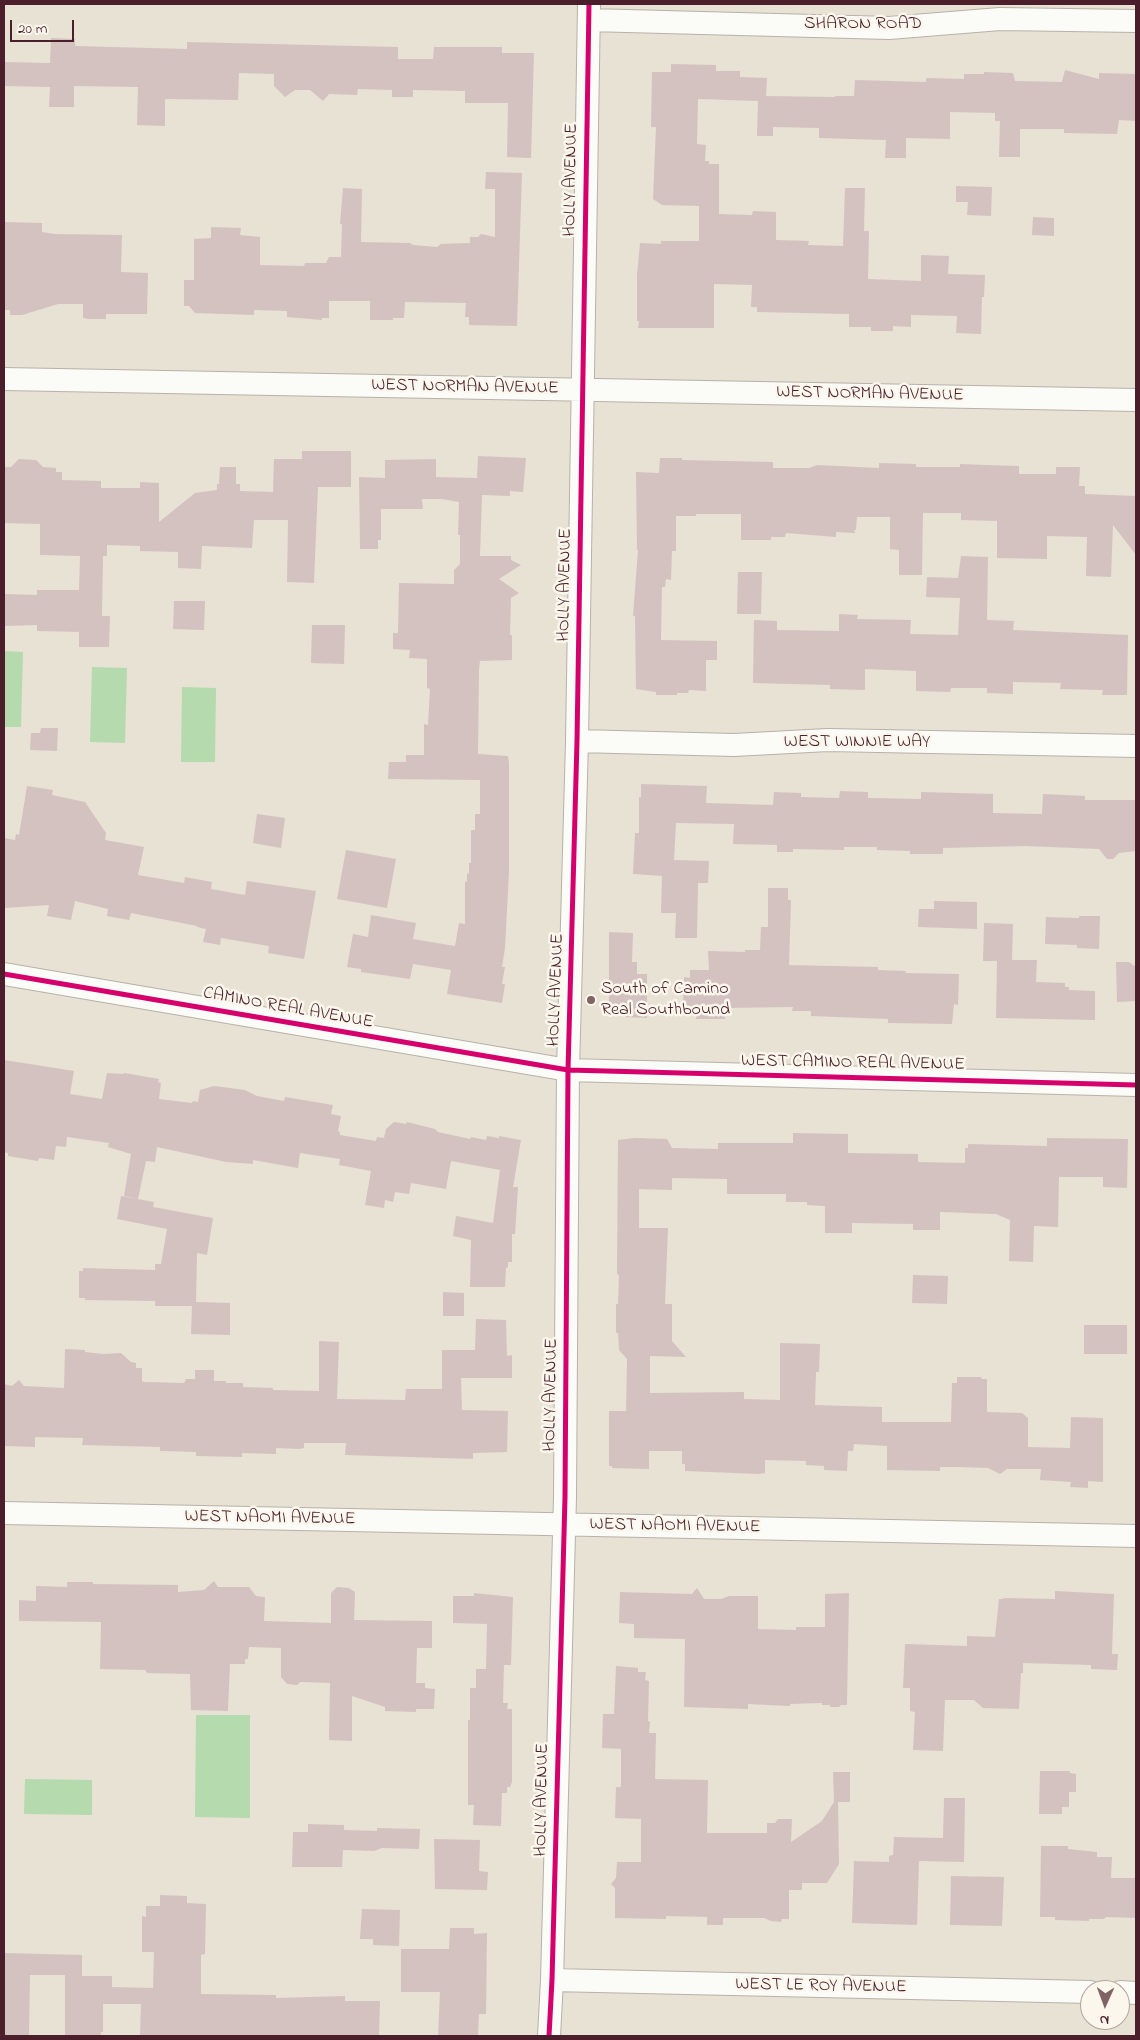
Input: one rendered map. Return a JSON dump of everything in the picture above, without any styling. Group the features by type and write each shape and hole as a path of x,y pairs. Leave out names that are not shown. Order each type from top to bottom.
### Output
{"street":[{"name":"SHARON ROAD","path":"589,12 889,28 1000,19 1136,21"},
{"name":"HOLLY AVENUE","path":"549,2036 564,1526 568,1070 577,741 589,12"},
{"name":"WEST NORMAN AVENUE","path":"4,379 1136,400"},
{"name":"WEST WINNIE WAY","path":"577,741 734,745 828,740 1136,746"},
{"name":"CAMINO REAL AVENUE","path":"4,974 568,1070"},
{"name":"WEST CAMINO REAL AVENUE","path":"568,1070 1136,1085"},
{"name":"WEST NAOMI AVENUE","path":"4,1513 564,1526 1136,1536"},
{"name":"WEST LE ROY AVENUE","path":"552,1980 1080,1992"}],"green space":[{"path":"4,651 23,652 21,727 4,727"},
{"path":"92,667 127,668 125,743 90,742"},
{"path":"182,687 216,688 215,762 181,762"},
{"path":"196,1715 250,1715 250,1818 195,1817"},
{"path":"25,1779 92,1780 92,1815 24,1814"}],"building":[{"path":"51,38 75,39 75,46 187,49 187,42 398,47 398,59 433,59 434,47 502,47 502,53 534,53 531,158 507,157 508,103 465,103 465,91 413,90 413,97 392,97 392,90 358,89 357,95 329,94 323,101 310,90 295,90 285,97 274,86 274,74 239,73 238,100 165,99 165,126 137,125 138,87 74,86 74,107 49,107 50,87 4,86 4,62 50,63"},
{"path":"671,64 716,65 716,71 740,71 740,77 767,78 766,96 854,96 855,80 926,82 926,78 964,79 964,74 984,74 984,72 1013,73 1015,81 1062,82 1065,70 1099,79 1099,73 1136,74 1136,121 1119,120 1117,134 1064,133 1064,129 1020,129 1020,157 999,157 1000,121 995,121 995,113 950,112 950,139 906,138 906,158 885,158 886,140 819,138 819,128 773,127 773,136 757,136 758,101 698,99 697,144 706,145 705,161 709,161 709,164 719,164 719,214 752,215 753,211 776,212 776,240 809,241 808,245 843,246 845,188 865,188 864,231 869,231 868,279 921,281 921,255 949,256 948,274 985,275 984,297 982,297 981,334 956,333 957,316 911,315 911,327 893,326 893,331 871,331 871,327 849,327 849,314 757,312 757,307 751,307 752,285 714,284 714,328 638,328 637,275 640,243 661,244 661,241 699,241 699,206 662,205 653,199 656,127 651,127 652,72 671,72"},
{"path":"486,172 522,173 517,326 469,325 469,317 465,317 466,303 405,302 404,318 393,318 393,320 370,320 370,301 329,301 329,318 322,318 322,320 287,317 287,311 254,310 254,315 195,313 189,306 184,306 184,280 194,280 194,239 211,238 211,227 241,228 240,235 260,237 260,265 304,266 305,263 326,263 329,257 341,257 342,224 340,224 343,188 362,189 361,242 410,243 413,245 437,247 441,244 470,243 470,237 478,237 481,234 495,237 495,189 485,189"},
{"path":"956,186 992,187 991,216 967,215 968,202 956,202"},
{"path":"1033,217 1054,218 1054,236 1032,235"},
{"path":"4,222 42,223 42,232 55,234 122,235 121,272 148,273 147,314 106,314 106,319 90,319 83,318 83,304 58,304 22,315 10,315 10,310 4,310"},
{"path":"302,451 351,451 351,487 318,487 314,583 287,582 288,520 254,520 252,548 202,546 201,569 178,568 178,552 140,551 140,546 107,545 107,556 103,556 102,616 110,616 109,647 79,647 79,632 37,631 37,625 4,626 4,594 37,595 37,590 79,590 80,556 40,555 40,524 4,523 4,467 11,467 19,459 36,460 43,467 56,468 56,472 62,472 62,480 101,481 101,488 140,488 140,482 159,483 159,522 195,493 217,490 220,467 236,467 236,484 240,484 240,491 273,492 274,459 302,459"},
{"path":"478,456 526,458 523,492 510,491 510,496 482,495 480,556 511,556 511,560 521,565 499,579 519,593 511,598 510,635 512,635 512,660 480,661 479,669 478,754 508,756 509,763 509,872 505,948 502,967 505,967 502,984 505,984 502,1003 447,994 451,970 413,964 410,979 361,972 361,969 347,967 353,934 368,937 371,915 416,923 413,939 455,946 459,923 465,924 465,881 467,882 469,863 471,863 471,830 475,830 475,814 480,814 480,780 388,779 389,762 406,762 406,755 424,755 424,724 428,725 430,689 427,688 427,659 409,658 410,650 393,649 393,633 398,633 399,583 454,584 454,570 460,564 460,535 458,535 459,502 442,499 422,499 423,509 381,509 381,540 378,540 378,549 360,549 359,477 385,478 385,460 436,459 436,477 477,478"},
{"path":"660,458 773,462 773,468 809,468 817,465 879,468 879,463 916,464 916,467 960,467 960,464 1019,466 1019,474 1056,474 1056,467 1080,467 1079,486 1085,486 1085,494 1136,496 1136,555 1113,525 1111,577 1086,576 1087,537 1047,536 1047,559 997,558 997,521 961,520 961,513 923,513 922,575 899,575 899,550 890,549 890,517 857,517 855,533 836,532 836,537 786,533 785,537 771,537 771,540 741,540 741,514 676,516 676,551 672,551 671,580 666,579 665,587 662,587 661,640 717,641 717,660 706,660 706,691 689,690 688,693 677,693 677,695 656,695 656,692 636,689 635,616 633,616 638,550 636,472 659,473"},
{"path":"961,556 988,557 987,620 1014,621 1013,630 1128,635 1127,695 1102,695 1103,690 1060,689 1061,683 1013,682 1013,694 987,693 987,688 951,688 950,692 916,691 916,671 865,669 865,690 830,689 830,685 753,683 754,620 777,621 777,630 839,631 839,614 858,615 857,619 911,620 910,634 958,635 960,598 926,597 927,577 958,578"},
{"path":"738,572 762,572 761,614 737,614"},
{"path":"174,601 205,601 204,630 173,629"},
{"path":"312,625 345,625 344,664 311,663"},
{"path":"41,728 58,728 57,751 30,750 31,733 40,733"},
{"path":"641,784 707,786 706,803 773,805 774,792 801,793 801,797 839,798 840,791 868,792 868,798 921,799 921,792 993,794 993,813 1042,814 1043,794 1085,796 1085,800 1136,800 1136,851 1119,853 1113,859 1107,859 1099,849 1025,846 943,848 943,854 910,854 910,851 877,850 877,847 844,847 844,850 793,849 793,852 777,852 777,845 733,844 734,824 676,823 674,860 709,861 708,883 698,883 697,938 675,938 676,913 661,913 662,876 633,874 635,833 639,833"},
{"path":"27,786 53,790 52,795 85,802 106,833 105,840 144,847 138,875 184,883 185,877 212,882 211,889 245,895 247,881 316,891 304,959 268,953 269,946 221,938 220,945 203,942 206,929 197,926 131,913 129,920 107,916 108,909 75,901 71,920 47,916 49,905 4,908 4,838 15,840 16,834 19,835"},
{"path":"257,814 285,818 281,848 253,843"},
{"path":"346,850 396,859 387,908 337,899"},
{"path":"768,888 788,888 788,900 791,900 789,965 878,967 878,970 905,971 906,973 959,974 958,1005 954,1004 952,1024 888,1023 888,1019 811,1016 811,1011 792,1011 793,1007 725,1008 725,1019 696,1019 696,1012 683,1012 684,977 690,978 690,970 709,970 708,951 745,952 745,950 760,950 761,927 768,927"},
{"path":"934,901 977,902 977,929 918,927 919,909 934,909"},
{"path":"1079,916 1100,916 1099,949 1077,948 1077,945 1045,944 1046,917 1079,918"},
{"path":"984,923 1013,924 1012,960 1037,960 1036,982 1065,983 1065,987 1069,987 1069,990 1095,991 1095,1020 996,1018 997,961 983,961"},
{"path":"609,932 633,933 632,962 637,962 637,974 647,974 647,1018 625,1017 625,1014 609,1013"},
{"path":"1116,962 1129,962 1136,967 1136,1001 1117,1002"},
{"path":"4,1060 74,1071 70,1094 102,1099 107,1073 124,1073 159,1079 158,1082 161,1083 159,1099 198,1102 200,1090 214,1086 245,1090 257,1096 284,1101 285,1097 333,1105 331,1114 341,1116 338,1131 340,1135 376,1141 377,1137 384,1138 386,1129 394,1122 406,1124 407,1122 435,1129 438,1132 470,1139 471,1137 486,1140 487,1136 499,1138 499,1136 521,1140 513,1187 518,1187 515,1234 512,1234 512,1262 508,1262 508,1267 506,1268 505,1287 470,1287 471,1240 453,1236 456,1216 493,1223 500,1170 451,1161 446,1189 411,1183 409,1194 395,1192 393,1202 385,1200 384,1208 365,1205 371,1171 339,1165 340,1159 300,1153 298,1168 253,1160 253,1164 226,1162 157,1147 155,1162 146,1161 138,1199 124,1196 131,1154 108,1147 109,1143 67,1137 66,1147 56,1146 54,1160 39,1158 38,1161 8,1156 8,1153 4,1152"},
{"path":"793,1133 848,1134 848,1153 918,1154 918,1162 965,1163 965,1148 968,1148 968,1144 1047,1146 1047,1138 1128,1139 1127,1188 1103,1187 1103,1177 1059,1177 1058,1227 1034,1226 1033,1262 1009,1261 1010,1220 996,1214 940,1212 940,1230 913,1230 913,1224 852,1223 852,1233 825,1233 825,1206 807,1205 807,1202 786,1202 786,1194 727,1194 727,1179 672,1178 672,1190 639,1189 639,1228 668,1228 665,1304 672,1304 672,1341 686,1357 650,1356 650,1393 744,1392 744,1399 780,1400 780,1343 820,1344 819,1372 816,1372 815,1405 882,1407 882,1422 951,1422 952,1383 957,1383 957,1377 981,1377 982,1379 987,1379 987,1412 1022,1413 1028,1418 1028,1447 1070,1448 1071,1417 1103,1418 1103,1482 1088,1481 1088,1488 1070,1487 1071,1482 1040,1480 1041,1469 1007,1469 1000,1474 988,1468 960,1467 940,1467 940,1471 887,1470 887,1446 854,1444 853,1451 848,1451 847,1471 824,1470 824,1466 806,1465 806,1461 765,1460 765,1473 759,1474 685,1471 685,1464 682,1464 682,1451 649,1451 649,1469 612,1468 612,1466 609,1466 609,1411 626,1411 627,1359 619,1350 618,1333 616,1333 616,1304 618,1304 619,1276 617,1273 618,1140 635,1138 667,1139 672,1148 718,1149 718,1143 793,1143"},
{"path":"121,1196 154,1202 153,1207 213,1218 207,1255 197,1253 196,1302 230,1303 230,1335 191,1334 192,1306 155,1306 155,1301 85,1300 85,1298 79,1298 79,1271 83,1271 83,1268 155,1270 155,1264 161,1264 167,1229 117,1219"},
{"path":"913,1275 948,1276 947,1304 912,1303"},
{"path":"443,1292 464,1293 464,1316 443,1316"},
{"path":"476,1319 506,1320 507,1356 512,1355 512,1378 461,1378 462,1410 508,1411 507,1452 473,1453 473,1459 345,1455 346,1443 304,1443 304,1448 299,1449 276,1448 276,1454 242,1453 242,1457 196,1456 196,1452 160,1451 160,1447 82,1445 83,1438 35,1437 35,1447 4,1446 4,1384 12,1386 19,1380 24,1386 64,1388 65,1349 85,1350 85,1352 103,1354 121,1353 131,1362 136,1363 136,1368 142,1368 142,1381 144,1382 184,1383 186,1379 195,1379 195,1370 214,1370 214,1381 243,1383 243,1387 319,1391 319,1341 339,1342 337,1399 405,1400 406,1389 442,1389 442,1350 475,1350"},
{"path":"1084,1325 1127,1325 1127,1354 1084,1354"},
{"path":"214,1581 218,1587 249,1587 256,1596 265,1597 264,1621 331,1623 331,1593 337,1587 349,1588 355,1592 354,1620 432,1621 432,1648 417,1648 416,1683 425,1683 425,1688 435,1689 434,1709 416,1709 416,1712 385,1711 385,1707 352,1696 352,1741 329,1740 330,1683 300,1682 297,1685 287,1684 281,1677 281,1648 249,1647 248,1659 245,1659 245,1664 230,1664 228,1711 191,1710 190,1674 100,1669 101,1622 19,1621 19,1600 36,1601 36,1586 67,1587 67,1582 178,1585 178,1592 204,1590"},
{"path":"697,1588 704,1599 721,1599 729,1596 758,1596 758,1629 796,1630 796,1627 825,1627 825,1594 849,1593 847,1705 831,1707 829,1705 822,1705 822,1703 791,1704 789,1706 748,1704 748,1709 684,1707 685,1639 634,1638 634,1624 619,1623 620,1592 692,1594"},
{"path":"1055,1591 1114,1594 1112,1654 1118,1654 1117,1670 1091,1669 1091,1665 1023,1663 1019,1709 983,1708 974,1700 945,1700 943,1751 913,1750 915,1712 910,1711 910,1688 903,1688 905,1644 967,1646 967,1636 995,1637 999,1599 1055,1599"},
{"path":"474,1593 513,1597 511,1665 504,1665 503,1703 508,1703 507,1709 512,1709 512,1782 510,1787 507,1787 507,1793 502,1793 501,1826 473,1825 474,1805 468,1805 470,1688 476,1688 476,1669 486,1669 487,1624 453,1623 453,1596 474,1596"},
{"path":"616,1666 638,1668 638,1672 646,1672 645,1680 649,1681 649,1733 656,1733 655,1779 708,1780 707,1833 767,1833 767,1823 775,1823 778,1819 792,1819 791,1842 822,1821 834,1802 833,1772 850,1772 850,1802 838,1802 839,1864 827,1883 802,1883 802,1890 789,1890 789,1919 782,1919 781,1922 764,1918 723,1918 723,1925 707,1925 707,1917 666,1916 666,1919 615,1918 615,1888 611,1884 616,1878 617,1862 641,1862 641,1819 615,1818 616,1787 621,1787 621,1749 602,1748 603,1714 614,1714"},
{"path":"1040,1771 1070,1771 1070,1773 1076,1774 1076,1792 1069,1792 1069,1807 1062,1807 1062,1814 1039,1814"},
{"path":"944,1798 965,1798 964,1862 919,1861 917,1925 852,1923 854,1861 889,1862 889,1856 893,1855 894,1837 943,1838"},
{"path":"308,1824 344,1825 344,1830 377,1831 377,1828 420,1829 419,1849 343,1850 342,1867 292,1867 293,1832 308,1832"},
{"path":"434,1839 480,1840 479,1871 488,1872 487,1890 435,1889"},
{"path":"1041,1846 1068,1846 1068,1849 1097,1852 1097,1857 1112,1857 1111,1878 1136,1878 1136,1918 1106,1917 1104,1919 1089,1919 1089,1921 1055,1920 1055,1917 1040,1917"},
{"path":"951,1876 1004,1877 1002,1926 950,1925"},
{"path":"160,1895 187,1896 187,1903 206,1904 205,1954 201,1955 201,1994 276,1995 276,1998 345,1996 345,2001 380,2001 379,2036 140,2036 141,2004 103,2004 103,2032 101,2032 101,2036 65,2036 65,1975 30,1975 29,2036 4,2036 4,1953 82,1955 82,1976 112,1976 112,1987 153,1988 154,1952 142,1952 142,1916 146,1917 146,1906 160,1906"},
{"path":"362,1909 400,1910 399,1946 373,1945 373,1939 360,1939"},
{"path":"450,1928 474,1928 474,1934 487,1933 486,2014 479,2014 478,2035 438,2036 440,1992 401,1992 401,1949 449,1949"}],"cycle path":[{"path":"549,2036 565,1497 568,1070 577,741 589,4"},
{"path":"4,974 568,1070 1136,1085"}],"place":[{"name":"South of Camino Real Southbound","path":"591,1000"}]}
